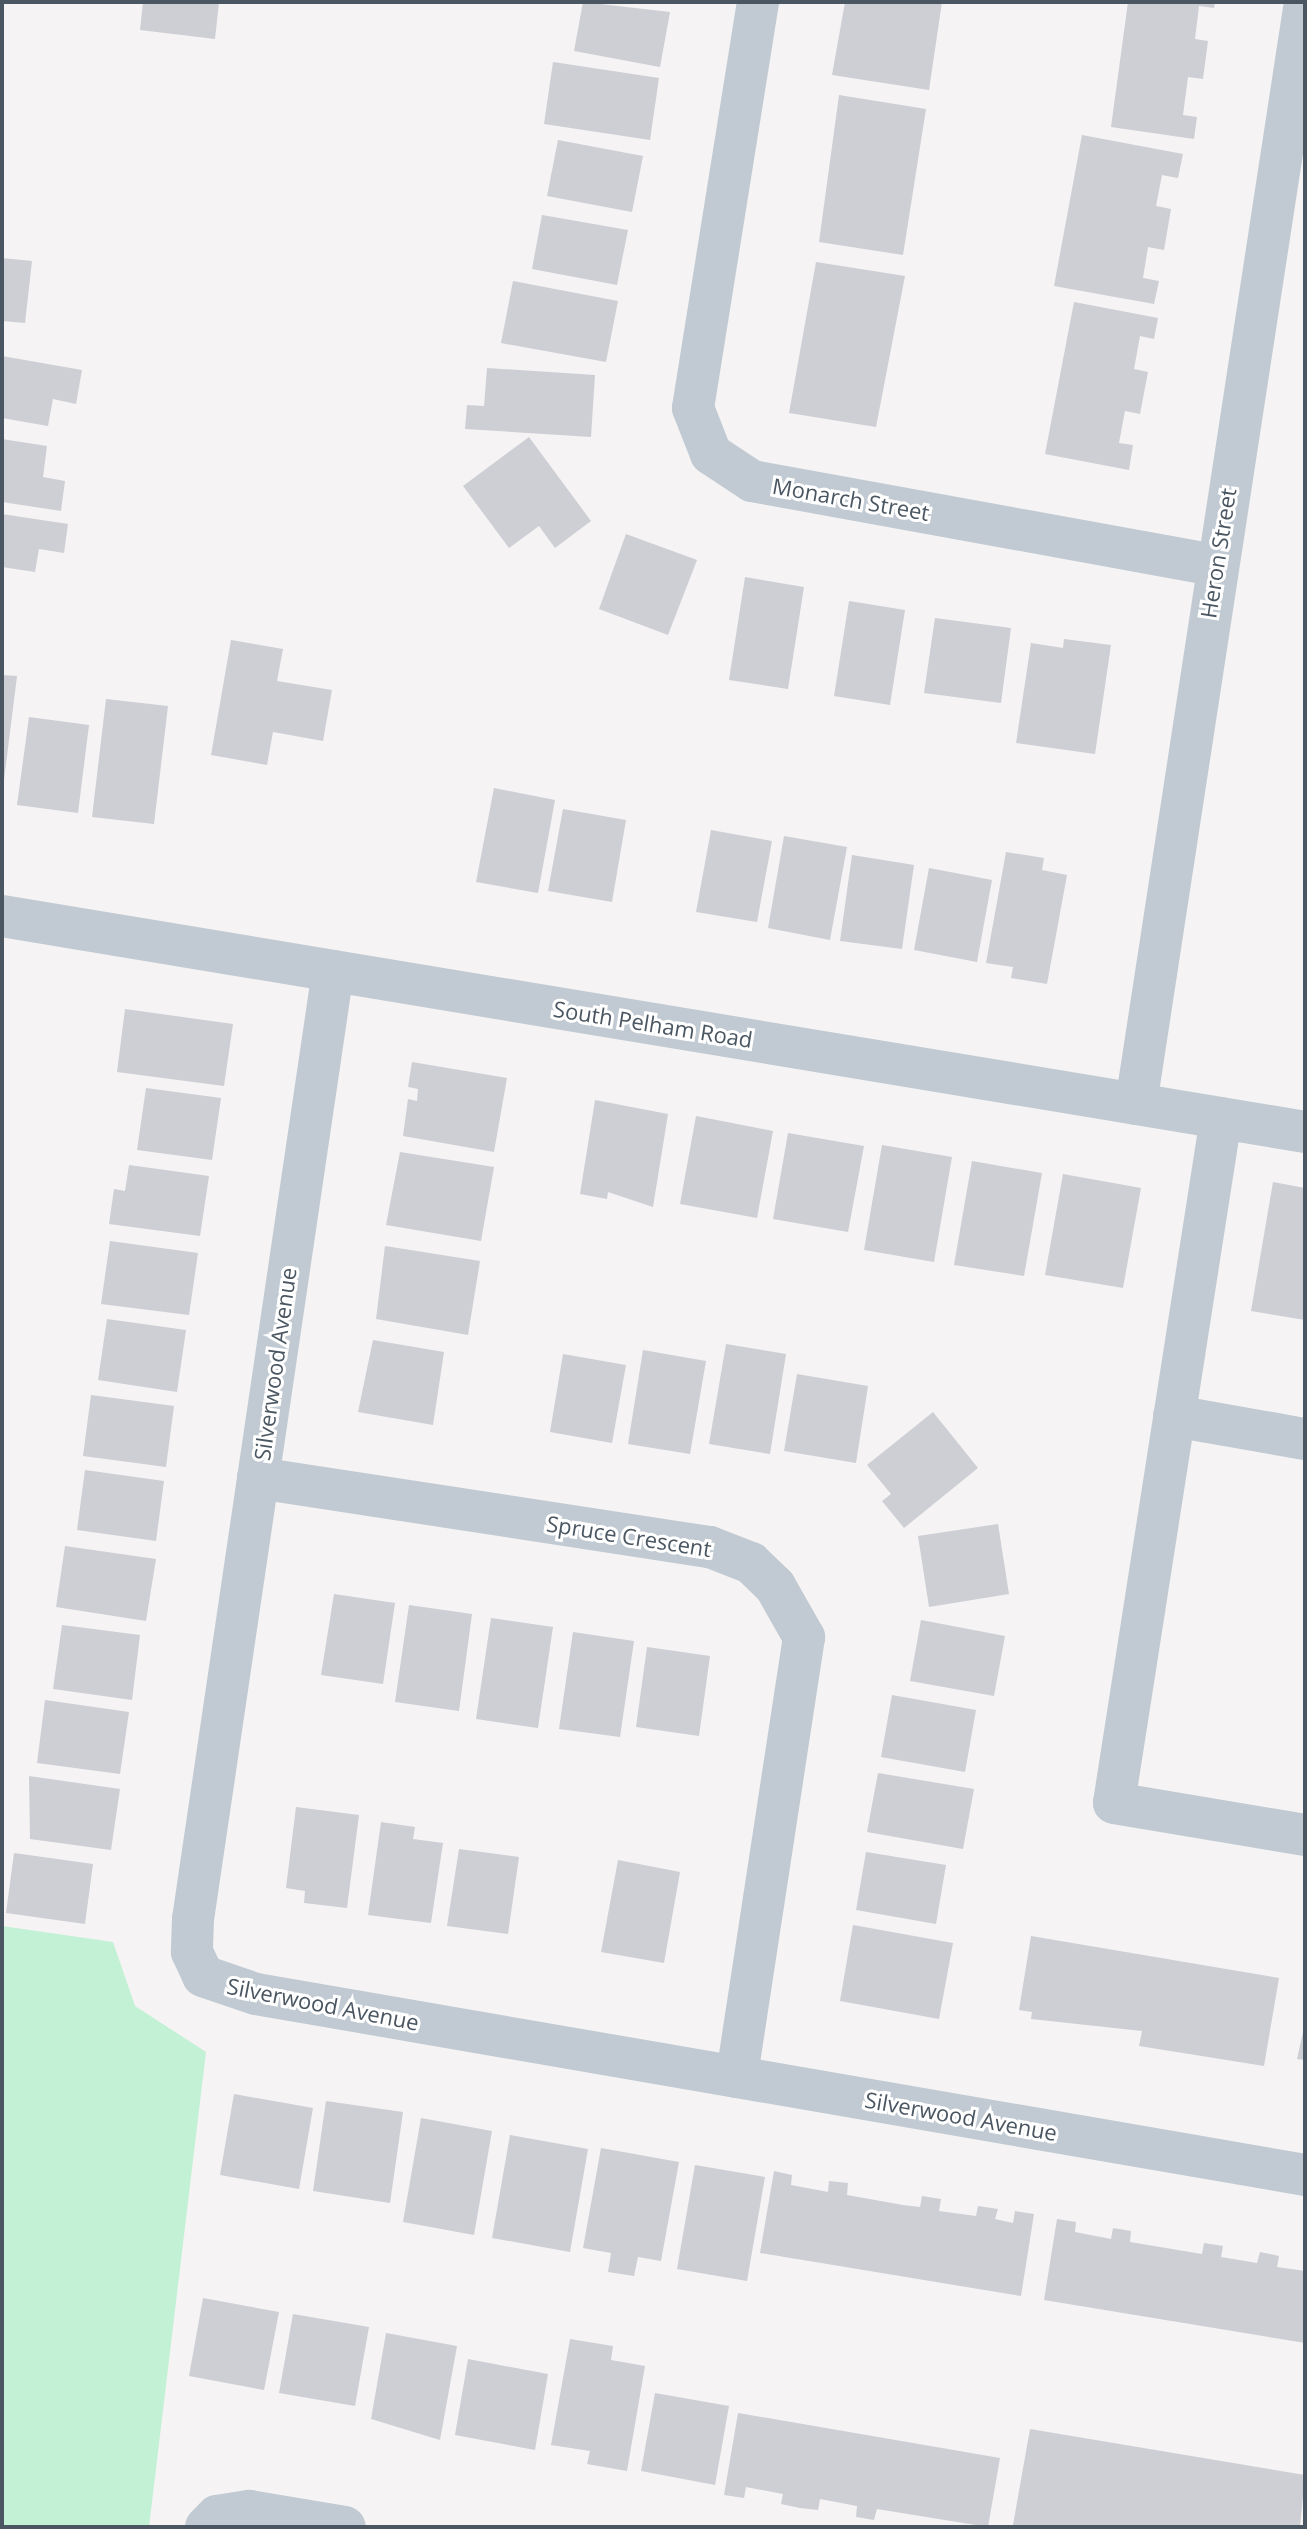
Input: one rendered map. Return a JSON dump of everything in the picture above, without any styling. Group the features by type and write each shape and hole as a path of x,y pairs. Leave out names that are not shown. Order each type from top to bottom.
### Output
{"street":[{"name":"Monarch Street","path":"758,2 693,408 711,454 752,481 1215,565"},
{"name":"Heron Street","path":"1136,1104 1215,565 1300,72 1305,2"},
{"name":"South Pelham Road","path":"2,916 1305,1132"},
{"name":"Silverwood Avenue","path":"333,971 193,1919 192,1952 203,1976 256,1994 1305,2175"},
{"path":"1221,1118 1114,1803 1305,1835"},
{"path":"1174,1416 1305,1439"},
{"name":"Spruce Crescent","path":"258,1478 710,1547 751,1563 775,1586 804,1637 737,2077"},
{"path":"206,2527 217,2516 250,2511 345,2527"}],"green space":[{"path":"2,1926 113,1942 135,2006 206,2052 149,2527 2,2527"}],"building":[{"path":"143,2 219,2 215,39 140,30"},
{"path":"583,2 670,12 660,67 574,51"},
{"path":"845,2 942,2 929,90 832,75"},
{"path":"1128,2 1215,2 1214,8 1199,6 1195,39 1208,41 1203,79 1188,77 1183,115 1197,117 1194,139 1111,127"},
{"path":"553,62 659,78 650,140 544,124"},
{"path":"839,95 926,109 903,255 819,242"},
{"path":"1082,135 1183,154 1178,178 1162,175 1156,206 1171,209 1164,250 1148,247 1143,278 1159,281 1154,304 1054,286"},
{"path":"558,140 643,156 632,212 547,196"},
{"path":"542,215 628,230 617,285 532,269"},
{"path":"2,258 32,261 25,323 2,321"},
{"path":"816,262 905,276 876,427 789,413"},
{"path":"513,281 618,301 606,362 501,343"},
{"path":"1074,302 1158,318 1154,339 1140,336 1134,369 1148,372 1140,414 1125,411 1119,443 1133,445 1129,470 1045,454"},
{"path":"2,356 82,370 76,404 53,399 48,426 2,418"},
{"path":"487,368 595,375 591,437 465,429 467,405 484,406"},
{"path":"529,437 591,521 555,548 539,526 509,548 463,486"},
{"path":"2,439 47,446 43,477 65,481 61,511 2,502"},
{"path":"2,514 68,524 64,553 39,549 35,572 2,567"},
{"path":"626,534 697,560 668,635 599,609"},
{"path":"745,577 804,587 788,689 729,680"},
{"path":"849,601 905,610 890,705 834,696"},
{"path":"935,618 1011,628 1001,703 924,693"},
{"path":"1064,639 1111,645 1095,754 1016,743 1031,643 1063,648"},
{"path":"231,640 283,649 277,681 332,690 323,741 273,732 267,765 211,755"},
{"path":"2,675 17,676 4,780 2,780"},
{"path":"106,699 168,706 154,824 92,817"},
{"path":"29,717 89,725 78,813 17,805"},
{"path":"494,788 555,800 538,893 476,882"},
{"path":"563,809 626,820 612,902 548,891"},
{"path":"711,830 772,841 757,922 696,912"},
{"path":"784,836 847,847 830,940 768,928"},
{"path":"1006,852 1044,858 1042,870 1067,875 1047,984 1011,978 1013,967 986,963"},
{"path":"852,855 914,865 902,949 840,941"},
{"path":"929,868 992,880 977,962 914,950"},
{"path":"125,1009 233,1024 224,1086 117,1072"},
{"path":"412,1062 507,1078 494,1152 403,1136 408,1099 417,1101 418,1089 408,1087"},
{"path":"146,1088 221,1098 212,1160 137,1150"},
{"path":"595,1100 668,1114 653,1207 608,1192 607,1199 580,1194"},
{"path":"696,1116 773,1131 757,1218 680,1204"},
{"path":"788,1133 864,1146 848,1232 773,1219"},
{"path":"882,1145 952,1157 934,1262 864,1250"},
{"path":"400,1152 494,1167 481,1241 386,1225"},
{"path":"972,1161 1042,1173 1024,1276 954,1265"},
{"path":"129,1165 209,1176 200,1236 109,1224 114,1189 125,1191"},
{"path":"1063,1174 1141,1188 1123,1288 1045,1275"},
{"path":"1273,1182 1305,1188 1305,1320 1251,1311"},
{"path":"110,1241 198,1253 189,1315 101,1304"},
{"path":"385,1246 480,1261 468,1335 376,1319"},
{"path":"107,1319 186,1330 177,1392 98,1380"},
{"path":"373,1340 444,1352 433,1425 358,1412"},
{"path":"726,1344 786,1354 770,1454 709,1444"},
{"path":"643,1350 706,1361 690,1454 628,1444"},
{"path":"563,1354 626,1365 612,1443 550,1432"},
{"path":"797,1374 868,1386 856,1463 784,1451"},
{"path":"91,1395 174,1406 166,1467 83,1456"},
{"path":"933,1412 978,1468 904,1528 882,1501 891,1494 867,1465"},
{"path":"85,1470 164,1481 156,1541 77,1530"},
{"path":"998,1524 1009,1594 929,1607 918,1536"},
{"path":"65,1546 156,1559 146,1621 56,1607"},
{"path":"334,1594 395,1603 383,1684 321,1675"},
{"path":"409,1605 472,1614 459,1711 395,1702"},
{"path":"491,1618 553,1627 538,1728 476,1719"},
{"path":"921,1620 1005,1636 994,1696 910,1681"},
{"path":"62,1625 140,1635 132,1700 53,1689"},
{"path":"573,1632 634,1641 620,1737 559,1729"},
{"path":"647,1647 710,1656 699,1736 636,1727"},
{"path":"892,1695 976,1710 965,1772 881,1757"},
{"path":"45,1700 129,1712 120,1774 37,1763"},
{"path":"878,1773 974,1789 963,1849 867,1832"},
{"path":"29,1776 120,1789 111,1850 30,1839"},
{"path":"296,1807 359,1815 347,1908 304,1903 305,1891 286,1888"},
{"path":"381,1822 415,1827 413,1839 443,1843 431,1923 368,1915"},
{"path":"459,1849 519,1857 508,1934 447,1926"},
{"path":"866,1852 946,1865 936,1924 856,1910"},
{"path":"14,1853 93,1864 85,1924 6,1913"},
{"path":"618,1860 680,1872 664,1963 601,1952"},
{"path":"853,1925 953,1943 939,2019 840,2001"},
{"path":"1031,1936 1279,1978 1264,2066 1139,2046 1142,2031 1031,2019 1032,2012 1019,2010"},
{"path":"1305,2023 1305,2060 1297,2059"},
{"path":"234,2094 313,2108 299,2189 220,2175"},
{"path":"326,2101 403,2112 390,2203 313,2191"},
{"path":"421,2118 492,2131 474,2235 403,2222"},
{"path":"510,2135 588,2149 570,2252 492,2238"},
{"path":"601,2148 679,2162 661,2261 638,2257 634,2276 608,2272 611,2253 583,2248"},
{"path":"695,2165 765,2177 747,2281 677,2269"},
{"path":"774,2171 792,2175 791,2185 828,2192 829,2181 848,2183 847,2195 903,2205 920,2207 922,2196 941,2199 939,2211 976,2216 978,2206 998,2209 995,2219 1013,2223 1015,2211 1034,2214 1021,2296 760,2253"},
{"path":"1057,2219 1076,2222 1075,2232 1111,2239 1113,2228 1131,2231 1130,2242 1202,2254 1204,2243 1223,2246 1221,2257 1257,2263 1260,2252 1279,2256 1277,2267 1305,2271 1305,2343 1044,2300"},
{"path":"203,2298 279,2312 264,2390 189,2376"},
{"path":"293,2314 369,2327 355,2406 279,2393"},
{"path":"386,2333 457,2346 440,2440 371,2419"},
{"path":"570,2339 613,2346 611,2360 645,2366 627,2471 587,2464 590,2451 551,2445"},
{"path":"468,2359 548,2374 535,2450 455,2435"},
{"path":"655,2393 729,2406 715,2485 641,2471"},
{"path":"738,2413 1000,2458 988,2527 877,2509 874,2520 856,2517 857,2506 820,2499 818,2510 800,2508 781,2504 783,2494 746,2487 744,2498 724,2495"},
{"path":"1030,2429 1305,2475 1300,2527 1013,2525"}]}
